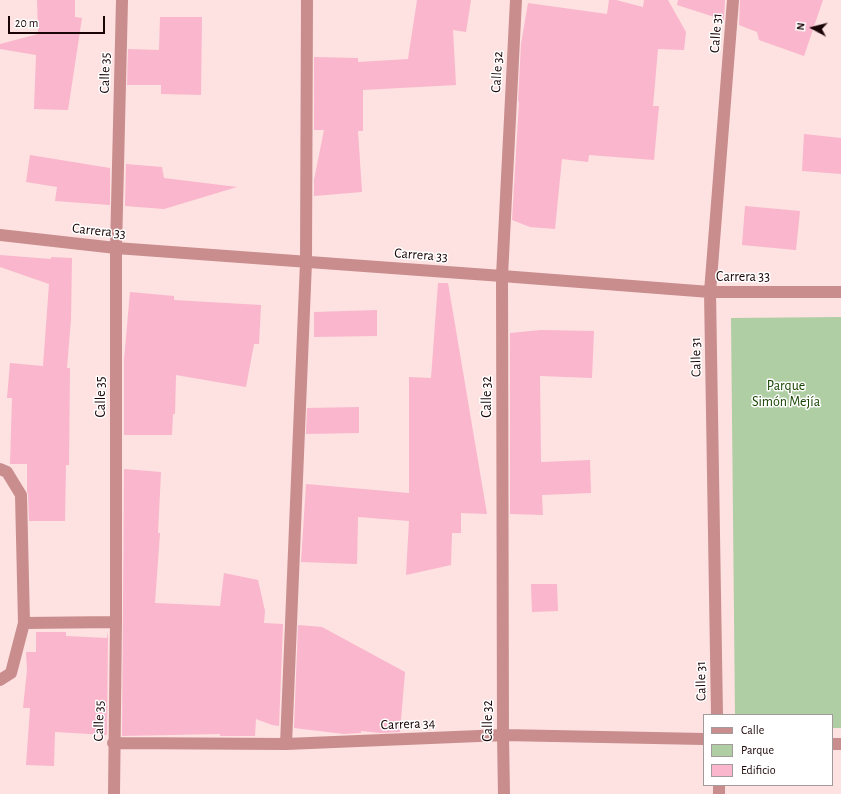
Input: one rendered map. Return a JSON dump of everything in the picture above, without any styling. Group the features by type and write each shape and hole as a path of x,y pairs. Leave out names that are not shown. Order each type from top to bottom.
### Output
{"street":[{"name":"Calle 35","path":"114,794 113,743 116,622 116,248 122,0"},
{"path":"286,744 306,262 306,0"},
{"name":"Calle 32","path":"504,794 502,276 516,0"},
{"name":"Calle 31","path":"717,714 710,292 733,0"},
{"name":"Carrera 33","path":"0,235 116,248 710,292 841,292"},
{"path":"0,469 7,472 21,495 24,623 11,673 0,680"},
{"path":"24,623 116,622"},
{"name":"Carrera 34","path":"113,743 286,744 503,735 703,740"}],"green space":[{"name":"Parque Simón Mejía","path":"841,317 841,728 833,728 833,714 735,714 731,318"}],"building":[{"path":"37,0 75,0 75,17 82,18 68,110 34,109 36,55 0,49 0,44 38,34"},
{"path":"417,0 471,0 466,32 453,30 456,85 363,90 363,131 358,131 362,192 314,196 314,180 324,130 314,130 314,57 358,58 358,62 408,59"},
{"path":"609,0 616,0 643,7 644,0 668,0 686,32 684,50 658,49 653,106 659,106 654,160 589,155 588,162 562,159 555,229 530,227 512,220 521,44 528,3 607,14"},
{"path":"678,0 725,0 724,20 677,5"},
{"path":"740,0 823,0 804,56 759,40 757,32 739,25"},
{"path":"160,17 202,17 201,95 161,94 161,85 127,85 128,49 159,50"},
{"path":"804,134 841,138 841,174 802,171"},
{"path":"30,155 110,168 110,205 55,201 57,187 26,182"},
{"path":"126,164 162,167 164,178 237,187 164,209 125,206"},
{"path":"745,206 800,211 796,250 742,245"},
{"path":"0,255 51,259 51,257 72,258 71,319 67,368 70,368 69,465 66,465 65,521 29,521 27,464 10,464 12,398 7,398 10,363 43,366 49,284 0,267"},
{"path":"438,283 448,283 487,514 461,513 461,533 452,533 451,565 406,575 409,521 358,517 357,564 301,562 306,484 409,493 409,377 431,378"},
{"path":"130,292 174,296 174,300 261,305 259,344 254,344 246,387 176,375 175,414 173,414 172,435 124,435 124,360"},
{"path":"377,310 377,336 314,337 314,312"},
{"path":"541,330 594,331 592,378 540,376 541,462 590,460 591,493 542,495 543,515 510,514 510,333"},
{"path":"359,407 359,433 306,434 307,408"},
{"path":"124,469 161,472 158,533 160,533 155,603 220,606 224,573 258,580 265,611 264,623 283,624 279,726 256,719 255,736 220,736 220,734 122,736"},
{"path":"531,584 557,584 558,611 532,612"},
{"path":"298,625 322,627 405,672 400,732 380,733 361,731 361,733 344,734 294,728"},
{"path":"108,631 107,735 55,732 54,766 26,765 30,708 23,708 27,670 26,652 36,652 36,632 66,632 66,636 107,638"}]}
